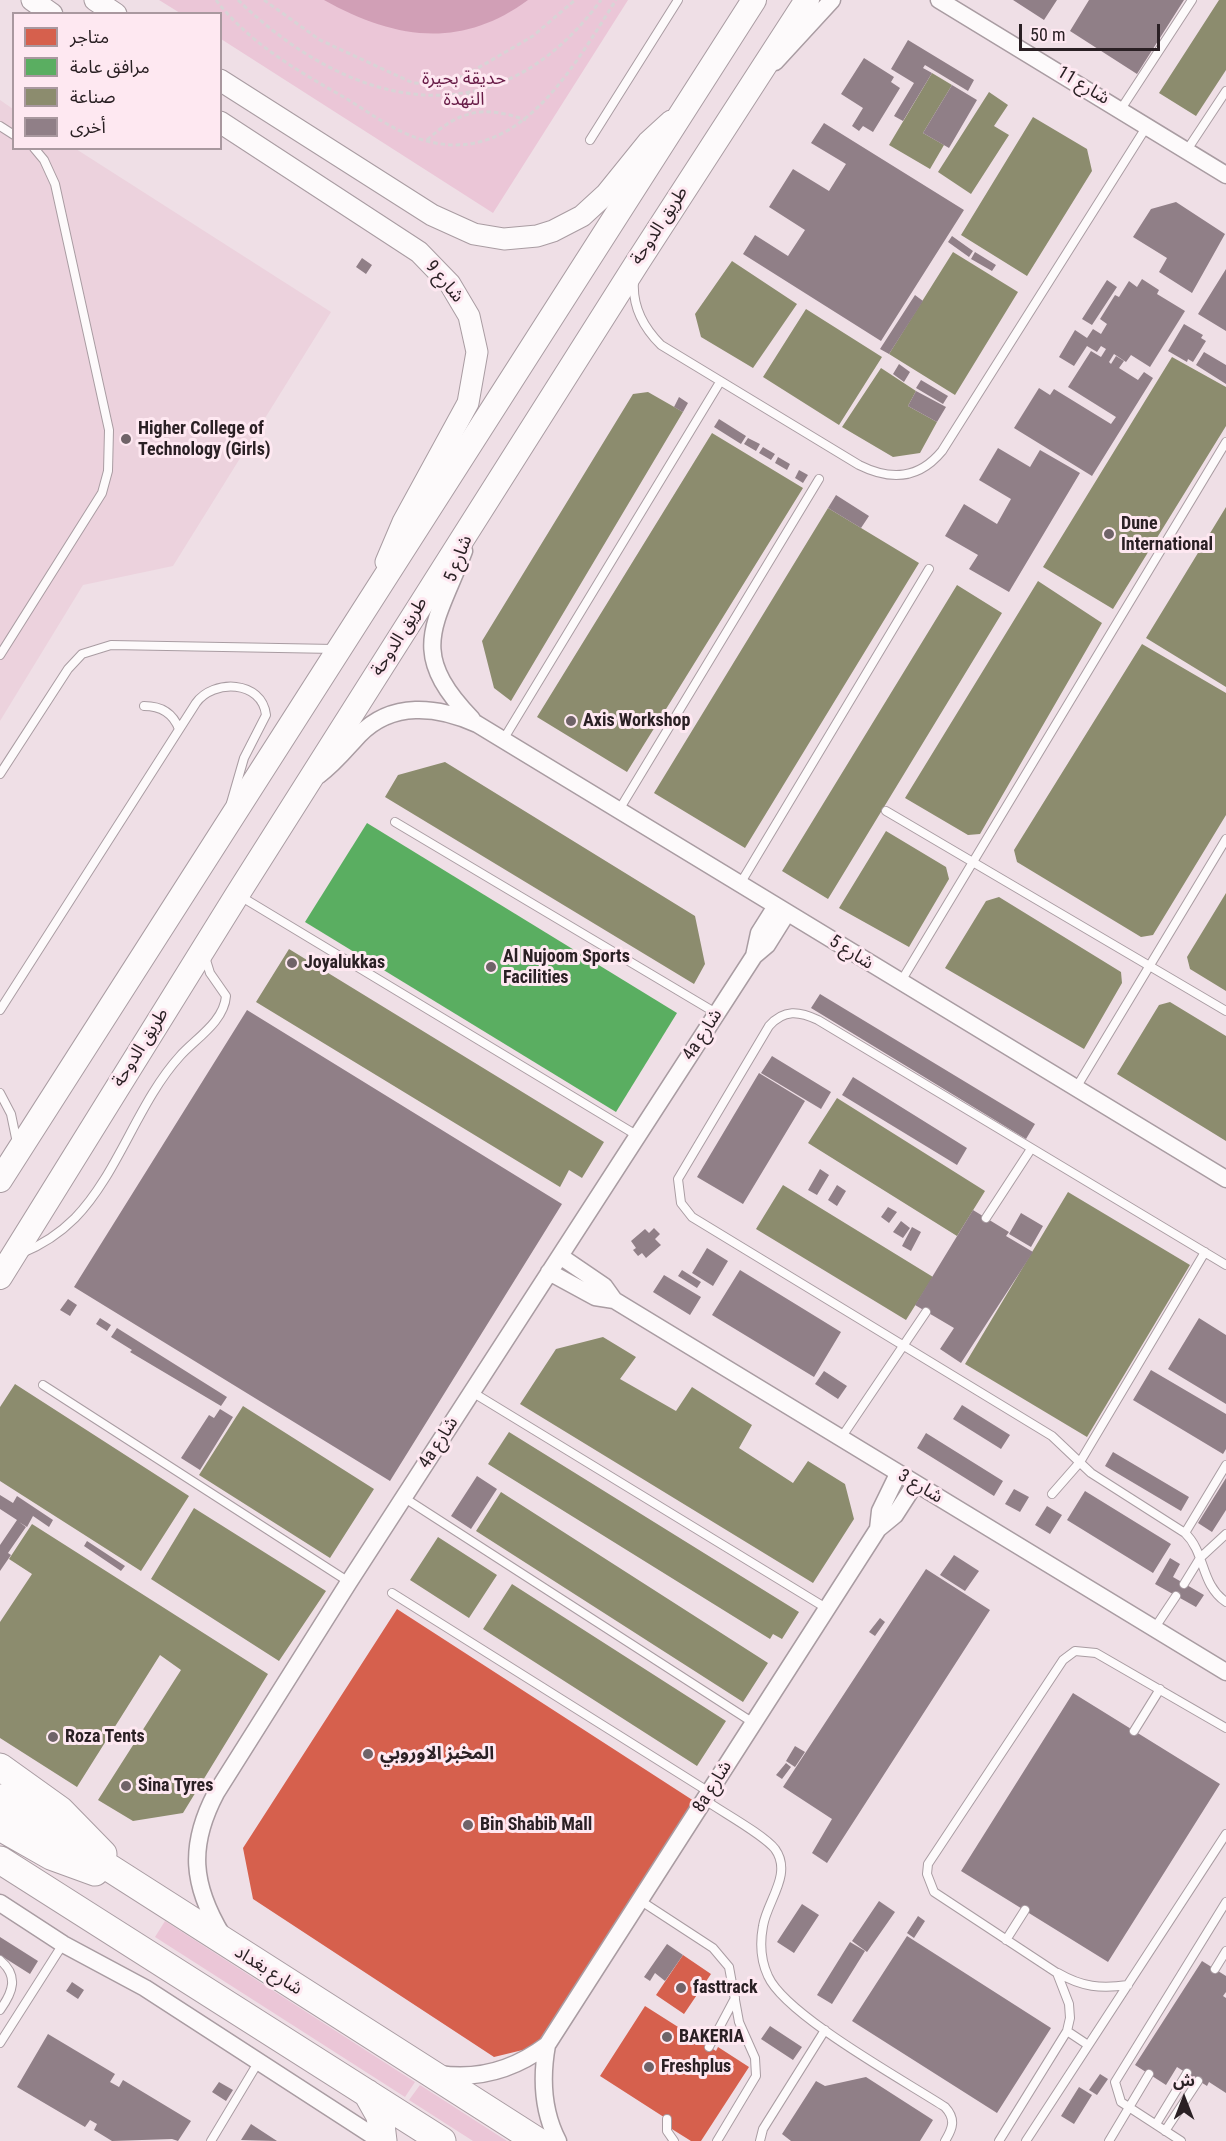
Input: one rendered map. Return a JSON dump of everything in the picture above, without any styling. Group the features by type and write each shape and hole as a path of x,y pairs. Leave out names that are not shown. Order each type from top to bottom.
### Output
{"main road":[{"path":"0,1180 341,650 754,0"},
{"name":"طريق الدوحة","path":"0,1277 204,947 637,262 807,0"},
{"path":"0,1767 60,1810 102,1852 119,1876"},
{"name":"شارع بغداد","path":"0,1798 537,2141"},
{"path":"0,1827 35,1848 67,1863 119,1876"},
{"path":"0,1860 442,2141"},
{"path":"367,2092 380,2116 382,2141"}],"street":[{"path":"32,0 49,12"},
{"path":"95,0 113,12"},
{"path":"760,73 785,53 813,18 832,0"},
{"name":"شارع 11","path":"939,0 1226,175"},
{"path":"222,81 432,215 466,231 504,239 520,239 553,231 582,216 606,194 648,142 686,110"},
{"name":"شارع 9","path":"222,123 419,252 450,284 470,316 477,352 468,403 453,435 404,522 374,598"},
{"name":"شارع 5","path":"473,522 459,565 437,614 431,639 434,664 439,676 453,698 477,724"},
{"name":"شارع 5","path":"307,785 336,761 371,724 384,717 398,712 427,709 460,716 477,724 1226,1179"},
{"name":"4a شارع","path":"229,1946 211,1916 201,1892 196,1866 198,1840 204,1815 349,1581 754,956 759,933 781,910"},
{"name":"شارع 3","path":"560,1256 596,1279 615,1300 1226,1672"},
{"name":"شارع 3","path":"549,1272 595,1297 615,1300"},
{"name":"8a شارع","path":"878,1528 880,1511 898,1474"},
{"name":"8a شارع","path":"432,2073 466,2076 500,2070 533,2055 547,2045 878,1528 895,1515 915,1484"},
{"path":"0,1903 63,1944 145,1988 382,2141"},
{"name":"8a شارع","path":"547,2045 544,2062 544,2098 558,2141"}],"lane":[{"path":"590,140 678,0"},
{"path":"1121,109 1192,0"},
{"path":"1187,150 1226,91"},
{"path":"637,262 633,290 635,303 645,327 662,345 873,472 898,476 923,469 942,451 1147,125"},
{"path":"0,655 102,493 111,450 109,430 55,184 44,160 35,150"},
{"path":"503,740 720,382"},
{"path":"900,983 1226,442"},
{"path":"619,810 819,479"},
{"path":"740,884 929,569"},
{"path":"0,774 74,661 101,646 341,650"},
{"path":"0,1010 200,697 213,688 236,687 251,692 262,701 266,715 265,722 237,774 228,826"},
{"path":"144,706 157,707 168,713 179,729"},
{"path":"886,811 1226,1011"},
{"path":"395,822 716,1013"},
{"path":"1076,1088 1226,840"},
{"path":"237,895 638,1136"},
{"path":"13,1256 47,1241 76,1217 88,1203 173,1065 209,1028 225,1002 226,996 210,974 204,947"},
{"path":"1226,1265 809,1016 791,1012 775,1019 769,1026 680,1172 678,1187 681,1203 692,1217 1052,1436 1100,1480 1185,1533 1195,1544 1210,1587 1226,1602"},
{"path":"0,1093 15,1127 17,1154"},
{"path":"986,1218 1030,1149"},
{"path":"1052,1494 1080,1462 1205,1252"},
{"path":"841,1438 926,1312"},
{"path":"43,1385 349,1581"},
{"path":"472,1392 826,1608"},
{"path":"1185,1533 1226,1465"},
{"path":"404,1497 752,1722"},
{"path":"1184,1584 1200,1558 1226,1534"},
{"path":"392,1593 707,1796 769,1843 776,1850 782,1868 781,1877 763,1925 763,1959 776,1990 825,2030 945,2107 952,2114 954,2124 945,2141"},
{"path":"1154,1629 1176,1596"},
{"path":"1128,1985 1091,1987 1073,1982 934,1892 927,1874 933,1855 1068,1655 1082,1649 1089,1650 1226,1728"},
{"path":"1134,1731 1160,1689"},
{"path":"1026,2141 1226,1834"},
{"path":"641,1900 720,1953 729,1966 741,2032 755,2058 756,2076 717,2141"},
{"path":"1181,2141 1121,2102 1117,2095 1118,2077 1226,1902"},
{"path":"1006,1940 1025,1910"},
{"path":"0,2043 63,1944"},
{"path":"1215,1969 1226,1951"},
{"path":"0,1960 8,1967 13,1977 13,1987 0,2010"},
{"path":"999,2141 1067,2031 1070,2018 1069,2004 1058,1973"},
{"path":"709,2047 735,1998"},
{"path":"760,2141 763,2128 825,2030"},
{"path":"1067,2031 1088,2045"},
{"path":"211,2141 259,2061"},
{"path":"1156,2124 1187,2073"},
{"path":"1108,2141 1149,2074"},
{"path":"1165,2131 1198,2080"},
{"path":"668,2119 667,2131 674,2141"}],"path":[{"path":"216,0 236,23 275,55 396,128 427,140 453,144 479,141 503,133 526,120 545,102 616,0"},
{"path":"238,0 290,44 334,71 379,88 430,96 468,92 514,77 541,61 565,42 600,0"},
{"path":"264,0 320,40 413,82 430,85 452,82 510,50 549,25 575,0"},
{"path":"430,85 430,96"},
{"path":"468,92 470,113"},
{"path":"427,140 449,122 470,113 495,111 526,120"}],"shaded area":[{"path":"324,0 528,0 503,16 477,27 452,32 427,33 401,30 376,23"},
{"name":"Higher College of Technology (Girls)","path":"0,100 12,108 12,150 78,150 331,312 173,566 83,585 0,721"}],"green space":[{"name":"حديقة بحيرة النهدة","path":"159,0 628,0 493,213 222,40 222,12 178,12"},
{"path":"165,1921 415,2082 405,2097 155,1937"},
{"path":"420,2085 507,2141 473,2141 409,2100"}],"building: متاجر":[{"name":"Bin Shabib Mall","path":"397,1609 694,1801 535,2047 494,2057 253,1899 243,1848"},
{"name":"fasttrack","path":"683,1955 711,1974 684,2014 656,1995"},
{"path":"645,2006 716,2051 718,2047 749,2067 701,2141 691,2141 667,2126 670,2121 600,2076"}],"building: مرافق عامة":[{"name":"Al Nujoom Sports Facilities","path":"367,823 677,1013 616,1112 305,922"}],"building: صناعة":[{"path":"1219,0 1226,0 1226,70 1196,116 1159,93"},
{"path":"932,73 952,85 923,133 944,145 930,169 889,145"},
{"path":"989,92 1008,105 994,126 1009,135 971,194 938,172"},
{"path":"1033,117 1087,149 1092,171 1027,276 961,235"},
{"path":"953,252 1018,292 955,395 889,354"},
{"path":"732,261 797,304 753,368 701,337 695,314"},
{"path":"806,309 882,357 839,425 763,377"},
{"path":"1172,357 1226,387 1226,426 1113,609 1043,567"},
{"path":"881,368 916,391 908,406 937,422 920,453 893,457 842,427"},
{"path":"648,392 683,412 511,701 494,688 482,641 633,394"},
{"path":"712,433 803,488 627,772 537,717"},
{"path":"1226,507 1226,687 1146,638"},
{"path":"828,508 919,563 745,848 654,793"},
{"path":"1038,581 1102,623 980,834 968,835 905,798"},
{"path":"957,585 1002,613 828,899 782,871"},
{"path":"1142,644 1226,693 1226,815 1153,935 1141,937 1017,862 1014,850"},
{"path":"445,762 695,916 705,964 694,984 385,797 398,775"},
{"path":"886,831 946,867 949,879 909,947 839,908"},
{"path":"1226,893 1226,991 1190,969 1187,957"},
{"path":"999,897 1121,972 1122,983 1084,1049 945,968 986,901"},
{"path":"289,949 604,1142 582,1178 569,1170 560,1187 256,1002"},
{"path":"1170,1002 1226,1036 1226,1141 1117,1074 1159,1005"},
{"path":"837,1098 985,1191 957,1236 808,1143"},
{"path":"783,1185 933,1277 906,1320 756,1229"},
{"path":"1068,1192 1190,1265 1087,1437 965,1364"},
{"path":"603,1337 636,1357 620,1379 676,1411 692,1387 752,1425 739,1448 793,1483 808,1461 845,1484 854,1519 813,1583 520,1404 556,1349"},
{"path":"15,1384 189,1496 141,1571 0,1481 0,1407"},
{"path":"243,1406 374,1489 330,1558 199,1475"},
{"path":"509,1432 799,1612 782,1639 773,1634 770,1639 488,1464"},
{"path":"501,1492 768,1663 743,1702 476,1531"},
{"path":"194,1508 326,1591 279,1661 151,1579"},
{"path":"32,1524 268,1674 183,1813 133,1821 98,1800 181,1670 160,1655 77,1787 0,1738 0,1622 32,1574 9,1559"},
{"path":"438,1537 497,1575 469,1618 410,1580"},
{"path":"512,1584 726,1721 697,1766 483,1629"}],"building: أخرى":[{"path":"1013,0 1057,0 1044,20"},
{"path":"1089,0 1184,0 1137,74 1070,31"},
{"path":"908,40 974,80 968,91 925,65 923,68 932,73 903,121 894,116 914,83 891,69"},
{"path":"864,58 894,77 891,82 900,88 873,132 863,126 859,131 852,126 863,108 841,94"},
{"path":"952,85 977,100 949,148 923,133"},
{"path":"824,123 964,210 881,341 743,254 755,235 788,256 805,230 769,207 793,169 829,191 846,164 811,143"},
{"path":"1176,202 1225,234 1192,293 1159,272 1167,258 1133,237 1151,209"},
{"path":"952,236 973,251 969,257 948,242"},
{"path":"975,252 996,265 992,271 971,259"},
{"path":"362,258 372,265 366,274 356,267"},
{"path":"1226,269 1226,331 1198,314"},
{"path":"1142,279 1159,290 1157,294 1185,311 1150,367 1131,355 1126,362 1114,354 1109,362 1111,364 1116,356 1124,361 1119,368 1138,380 1144,372 1153,378 1092,476 1014,428 1039,388 1050,395 1054,389 1111,424 1116,417 1068,387 1091,351 1101,357 1106,349 1101,346 1097,352 1087,346 1074,366 1059,357 1075,330 1087,338 1093,329 1101,334 1107,324 1100,319 1115,295 1119,297 1129,281 1137,287"},
{"path":"1107,280 1117,287 1092,325 1082,319"},
{"path":"915,295 923,301 889,354 880,349"},
{"path":"1184,324 1203,335 1201,338 1206,341 1193,362 1188,359 1187,362 1168,351"},
{"path":"1204,352 1226,365 1226,384 1196,365"},
{"path":"899,364 910,372 904,382 893,374"},
{"path":"921,380 948,396 943,404 916,388"},
{"path":"916,391 946,407 937,422 908,406"},
{"path":"679,397 688,403 683,412 674,407"},
{"path":"719,419 746,436 741,444 714,427"},
{"path":"748,438 760,444 756,451 744,444"},
{"path":"763,447 775,454 771,460 759,453"},
{"path":"998,448 1030,467 1040,450 1080,473 1009,592 969,569 978,555 945,536 964,504 997,524 1011,499 979,480"},
{"path":"778,457 790,464 787,470 775,463"},
{"path":"799,470 808,475 803,483 795,478"},
{"path":"836,495 869,516 861,528 828,508"},
{"path":"820,994 1035,1124 1026,1139 811,1008"},
{"path":"247,1010 562,1204 390,1481 74,1287"},
{"path":"772,1056 831,1092 821,1109 761,1073"},
{"path":"759,1073 805,1101 743,1204 697,1177"},
{"path":"853,1077 967,1148 957,1165 842,1095"},
{"path":"820,1169 829,1175 817,1195 808,1190"},
{"path":"837,1185 846,1191 837,1206 828,1200"},
{"path":"888,1207 897,1212 889,1223 881,1217"},
{"path":"973,1210 1009,1232 1006,1236 1033,1252 961,1363 940,1349 954,1328 915,1305"},
{"path":"1021,1213 1043,1226 1031,1247 1009,1234"},
{"path":"901,1221 910,1228 903,1238 893,1232"},
{"path":"912,1227 921,1232 911,1251 902,1246"},
{"path":"654,1228 660,1234 655,1239 661,1245 646,1258 642,1253 638,1256 633,1250 636,1248 631,1241 645,1229 649,1233"},
{"path":"707,1248 728,1261 713,1286 692,1273"},
{"path":"682,1270 701,1282 697,1288 678,1276"},
{"path":"740,1270 841,1332 814,1377 712,1315"},
{"path":"664,1275 701,1297 690,1315 653,1292"},
{"path":"68,1299 77,1305 70,1316 60,1310"},
{"path":"100,1318 111,1325 107,1331 96,1324"},
{"path":"1199,1318 1226,1335 1226,1404 1168,1369"},
{"path":"117,1328 227,1397 221,1406 130,1352 132,1350 111,1337"},
{"path":"1151,1370 1226,1414 1226,1449 1223,1454 1133,1400"},
{"path":"824,1371 847,1386 838,1399 815,1384"},
{"path":"962,1405 1010,1435 1001,1449 953,1419"},
{"path":"220,1409 233,1417 200,1470 181,1458 209,1415 214,1418"},
{"path":"926,1433 1003,1481 994,1496 917,1448"},
{"path":"1113,1452 1189,1497 1181,1511 1105,1466"},
{"path":"477,1476 497,1489 471,1529 451,1516"},
{"path":"1226,1478 1226,1510 1212,1532 1198,1523"},
{"path":"1014,1489 1029,1497 1020,1512 1005,1504"},
{"path":"1085,1491 1171,1544 1153,1573 1067,1520"},
{"path":"0,1495 13,1503 17,1496 53,1520 49,1527 33,1516 27,1527 19,1522 26,1527 8,1553 11,1555 0,1571 0,1545 17,1520 0,1509"},
{"path":"1047,1506 1062,1515 1050,1534 1035,1525"},
{"path":"87,1541 125,1566 121,1571 84,1546"},
{"path":"954,1555 979,1571 965,1591 940,1575"},
{"path":"1170,1558 1180,1564 1173,1577 1204,1595 1196,1607 1155,1584"},
{"path":"926,1569 990,1610 827,1863 812,1853 832,1819 783,1787"},
{"path":"880,1618 885,1622 875,1636 869,1632"},
{"path":"1073,1693 1220,1784 1108,1962 961,1871"},
{"path":"795,1746 805,1752 795,1767 786,1761"},
{"path":"786,1763 791,1767 782,1779 776,1775"},
{"path":"879,1901 895,1912 867,1952 852,1941"},
{"path":"802,1904 819,1915 794,1953 777,1942"},
{"path":"918,1916 925,1921 914,1938 907,1933"},
{"path":"907,1936 1051,2028 997,2113 852,2021"},
{"path":"0,1937 38,1961 30,1974 0,1955"},
{"path":"850,1942 865,1951 832,2004 817,1995"},
{"path":"667,1944 683,1955 665,1981 655,1973 650,1981 644,1977"},
{"path":"1202,1961 1226,1976 1226,1992 1223,1996 1226,1998 1226,2093 1209,2082 1207,2086 1177,2067 1166,2085 1135,2065"},
{"path":"72,1982 84,1990 78,1999 66,1991"},
{"path":"770,2026 802,2047 793,2060 761,2039"},
{"path":"48,2034 115,2074 110,2082 119,2087 123,2080 191,2121 178,2141 172,2139 112,2141 94,2130 97,2124 90,2120 85,2127 17,2087"},
{"path":"1100,2074 1108,2079 1097,2095 1089,2090"},
{"path":"866,2077 933,2120 920,2141 791,2141 782,2134 816,2081 825,2086"},
{"path":"219,2082 233,2090 226,2101 212,2092"},
{"path":"1079,2087 1092,2095 1074,2124 1061,2116"},
{"path":"251,2124 277,2141 241,2140"}],"place":[{"name":"Higher College of Technology (Girls)","path":"126,439"},
{"name":"Dune International","path":"1109,534"},
{"name":"Axis Workshop","path":"571,721"},
{"name":"Joyalukkas","path":"292,963"},
{"name":"Al Nujoom Sports Facilities","path":"491,967"},
{"name":"Roza Tents","path":"53,1737"},
{"name":"المخبز الاوروبي","path":"368,1754"},
{"name":"Sina Tyres","path":"126,1786"},
{"name":"Bin Shabib Mall","path":"468,1825"},
{"name":"fasttrack","path":"681,1988"},
{"name":"BAKERIA","path":"667,2037"},
{"name":"Freshplus","path":"649,2067"}]}
